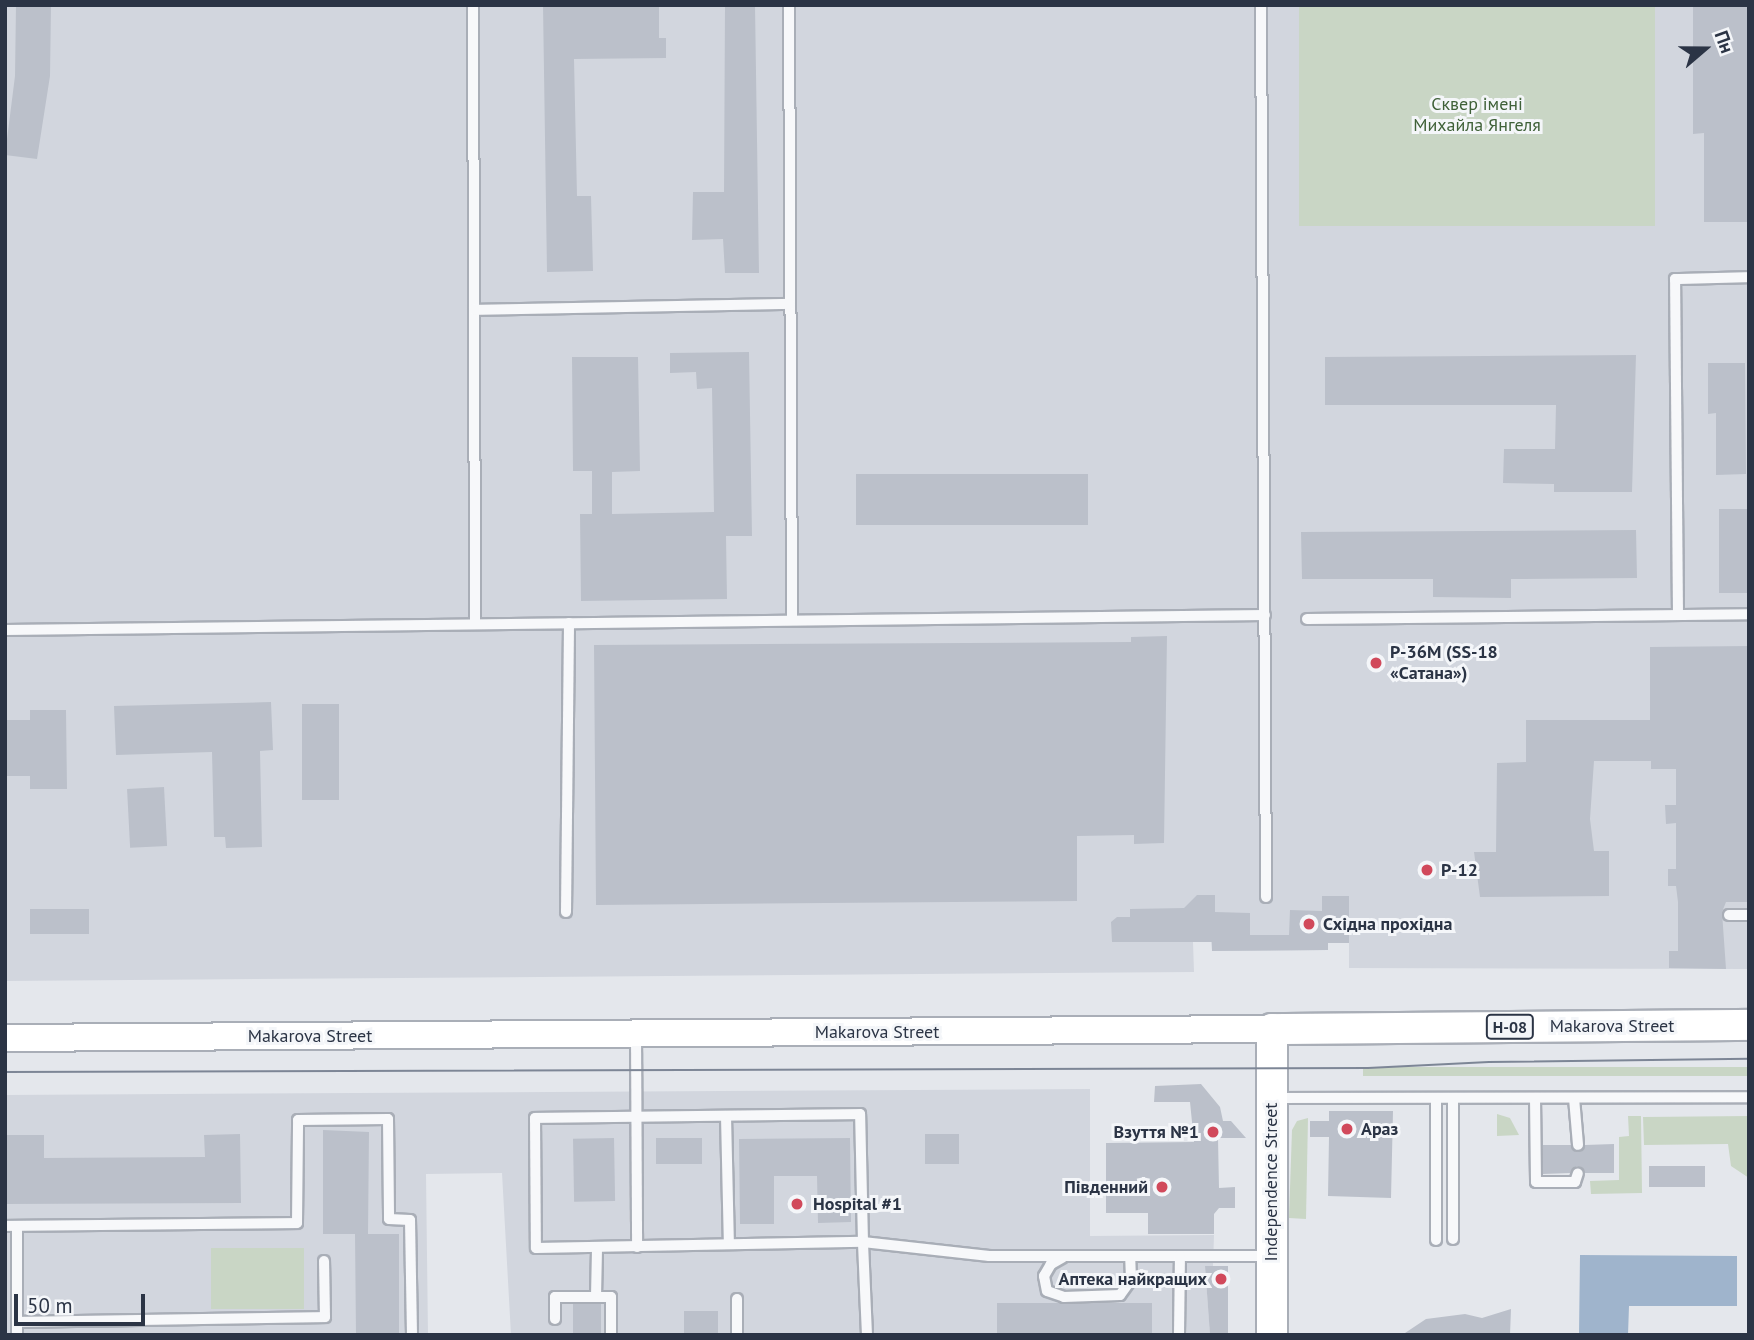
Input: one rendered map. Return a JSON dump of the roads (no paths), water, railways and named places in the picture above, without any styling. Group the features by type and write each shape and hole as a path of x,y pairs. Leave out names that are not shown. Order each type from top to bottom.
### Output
{"main road":[{"name":"Makarova Street","path":"5,1038 1749,1025"},
{"name":"Independence Street","path":"1272,1029 1272,1335"}],"lane":[{"path":"472,5 475,624"},
{"path":"789,5 792,620"},
{"path":"1261,5 1266,897"},
{"path":"1678,615 1675,279 1749,277"},
{"path":"474,310 790,304"},
{"path":"1307,619 1749,614"},
{"path":"5,630 1265,615"},
{"path":"566,912 569,623"},
{"path":"1729,915 1749,915"},
{"path":"636,1034 637,1247"},
{"path":"1271,1098 1749,1097"},
{"path":"1535,1098 1536,1182 1575,1182 1578,1173"},
{"path":"1574,1098 1578,1145"},
{"path":"1436,1099 1436,1240"},
{"path":"1453,1099 1453,1239"},
{"path":"867,1335 863,1242 860,1114 536,1118 537,1248 863,1242 989,1256 1271,1256"},
{"path":"726,1116 729,1244"},
{"path":"17,1335 11,1226 297,1223 298,1120 388,1119 389,1220 410,1220 412,1335"},
{"path":"596,1297 597,1248"},
{"path":"1065,1256 1051,1264 1044,1276 1047,1291 1064,1297 1120,1295 1131,1280 1130,1256"},
{"path":"1180,1256 1180,1335"},
{"path":"17,1322 325,1317 324,1261"},
{"path":"555,1319 555,1297 611,1297 611,1335"},
{"path":"737,1299 737,1335"}],"water":[{"path":"1580,1255 1737,1256 1737,1306 1629,1306 1628,1335 1579,1335"}],"tram line":[{"path":"5,1072 1368,1068 1489,1062 1749,1059"}],"place":[{"name":"Р-36М (SS-18 «Сатана»)","path":"1376,663"},
{"name":"Р-12","path":"1427,870"},
{"name":"Східна прохідна","path":"1309,924"},
{"name":"Араз","path":"1347,1129"},
{"name":"Взуття №1","path":"1213,1132"},
{"name":"Південний","path":"1162,1187"},
{"name":"Hospital #1","path":"797,1204"},
{"name":"Аптека найкращих","path":"1221,1279"}],"park label":[{"name":"Сквер імені Михайла Янгеля","path":"1477,115"}]}
